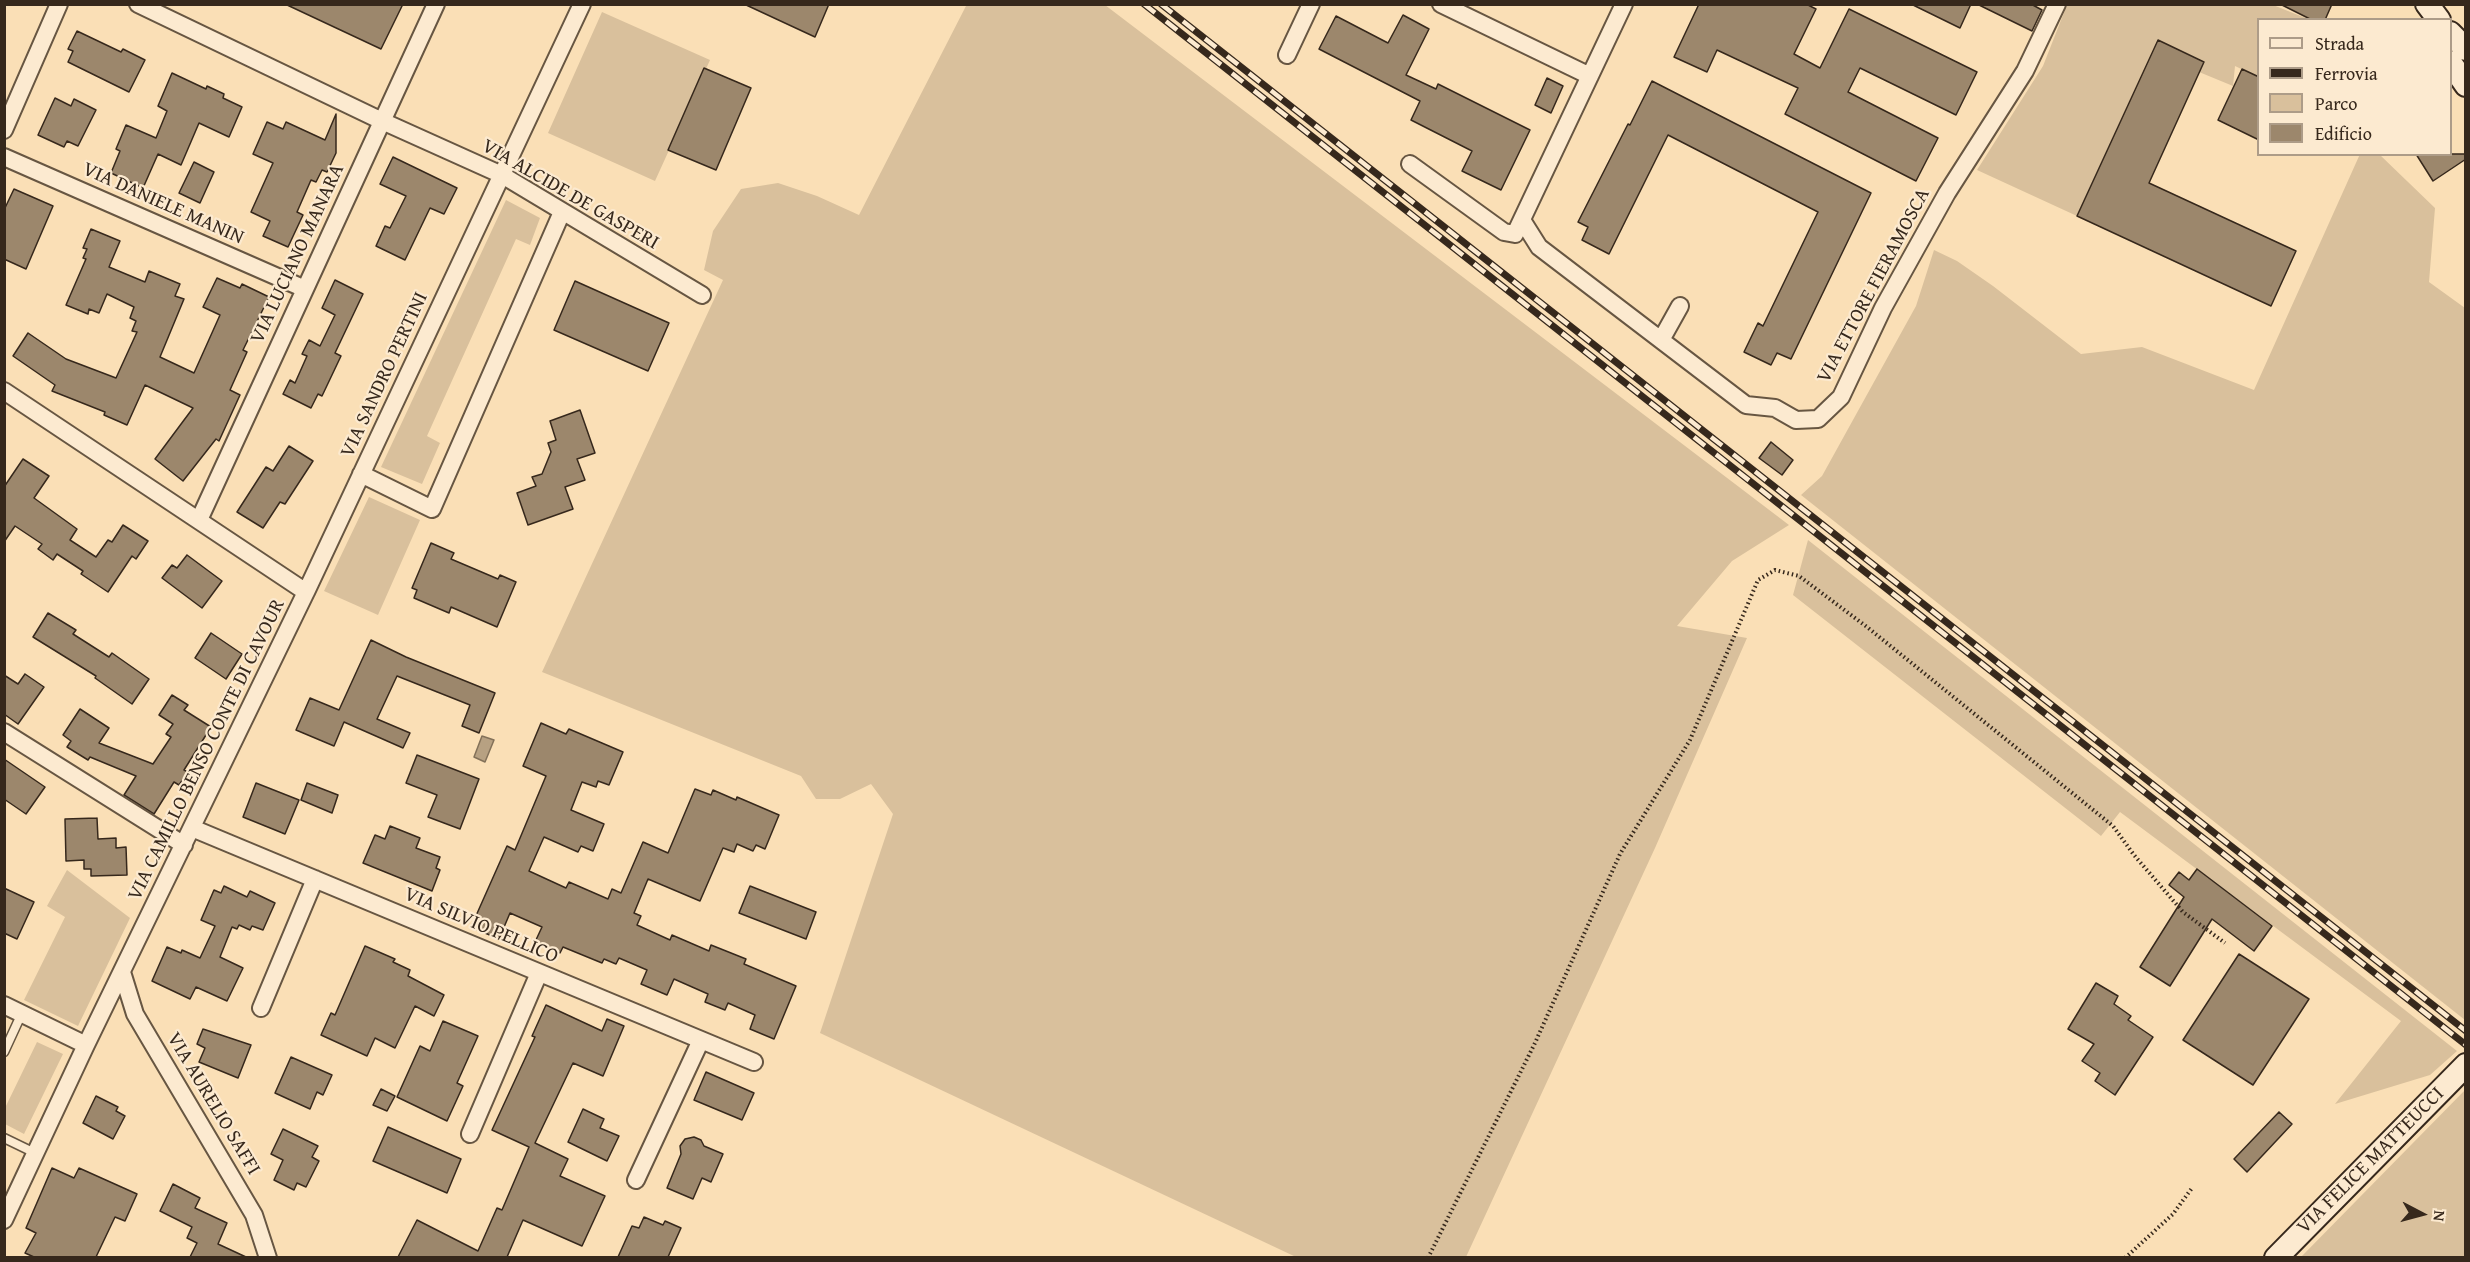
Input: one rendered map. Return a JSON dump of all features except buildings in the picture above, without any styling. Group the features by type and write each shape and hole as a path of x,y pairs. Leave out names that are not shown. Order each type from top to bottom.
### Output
{"main road":[{"path":"2415,4 2423,18"},
{"path":"2427,4 2438,18"},
{"path":"2452,34 2466,49"},
{"name":"VIA FELICE MATTEUCCI","path":"2276,1257 2466,1065"}],"street":[{"path":"4,130 59,4"},
{"name":"VIA ALCIDE DE GASPERI","path":"138,4 382,121 502,175 702,295"},
{"name":"VIA LUCIANO MANARA","path":"199,520 436,4"},
{"name":"VIA SANDRO PERTINI","path":"306,592 582,4"},
{"path":"1287,55 1311,4"},
{"path":"1441,4 1590,76"},
{"path":"1410,164 1504,232 1515,234 1624,4"},
{"name":"VIA ETTORE FIERAMOSCA","path":"1522,220 1539,247 1746,405 1775,408 1796,420 1818,419 1841,397 1883,308 1947,193 2025,71 2055,5"},
{"name":"VIA DANIELE MANIN","path":"4,157 305,289"},
{"path":"361,474 432,509 562,212"},
{"path":"1661,340 1680,306"},
{"name":"VIA CAMILLO BENSO CONTE DI CAVOUR","path":"4,391 306,592 86,1045 4,1220"},
{"path":"4,732 184,845"},
{"name":"VIA SILVIO PELLICO","path":"192,828 754,1062"},
{"path":"261,1008 315,879"},
{"name":"VIA AURELIO SAFFI","path":"122,972 135,1014 254,1215 268,1257"},
{"path":"470,1134 539,973"},
{"path":"4,1005 86,1045"},
{"path":"636,1180 701,1040"}],"lane":[{"path":"4,1052 22,1013"},
{"path":"4,1138 35,1153"}],"path":[{"path":"1428,1257 1535,1043 1620,854 1690,740 1758,580 1775,570 1799,576 1867,627 2113,826 2134,855 2183,912 2225,943"},
{"path":"2125,1257 2173,1214 2192,1188"}],"green space":[{"path":"967,4 1105,5 1789,525 1732,561 1677,626 1747,638 1655,848 1466,1257 1296,1257 820,1033 893,814 871,784 840,799 816,799 801,776 542,672 723,280 704,270 713,231 741,189 778,183 817,196 859,215"},
{"path":"2067,5 2273,5 2306,18 2257,18 2257,77 2235,66 2233,86 2199,72 2204,61 2157,40 2077,216 1977,170 2043,66"},
{"path":"602,12 710,60 655,181 548,133"},
{"path":"2359,156 2381,156 2435,208 2429,282 2465,308 2465,1020 1801,495 1822,476 1916,306 1934,250 1957,261 1993,286 2081,354 2142,347 2254,390"},
{"path":"506,200 540,218 530,245 516,239 427,436 440,443 422,484 381,467"},
{"path":"369,497 420,520 378,615 324,591"},
{"path":"1808,540 2457,1051 2430,1075 2335,1104 2401,1021 2120,812 2101,836 1793,595"},
{"path":"67,870 130,918 78,1026 24,1000 65,917 47,906"},
{"path":"37,1042 63,1054 24,1134 5,1124 5,1108"},
{"path":"2465,1090 2465,1257 2301,1257"}],"shaded area":[{"path":"482,736 494,740 485,762 474,757"}],"railway":[{"path":"1144,4 2466,1045"},
{"path":"1161,4 2466,1031"}]}
